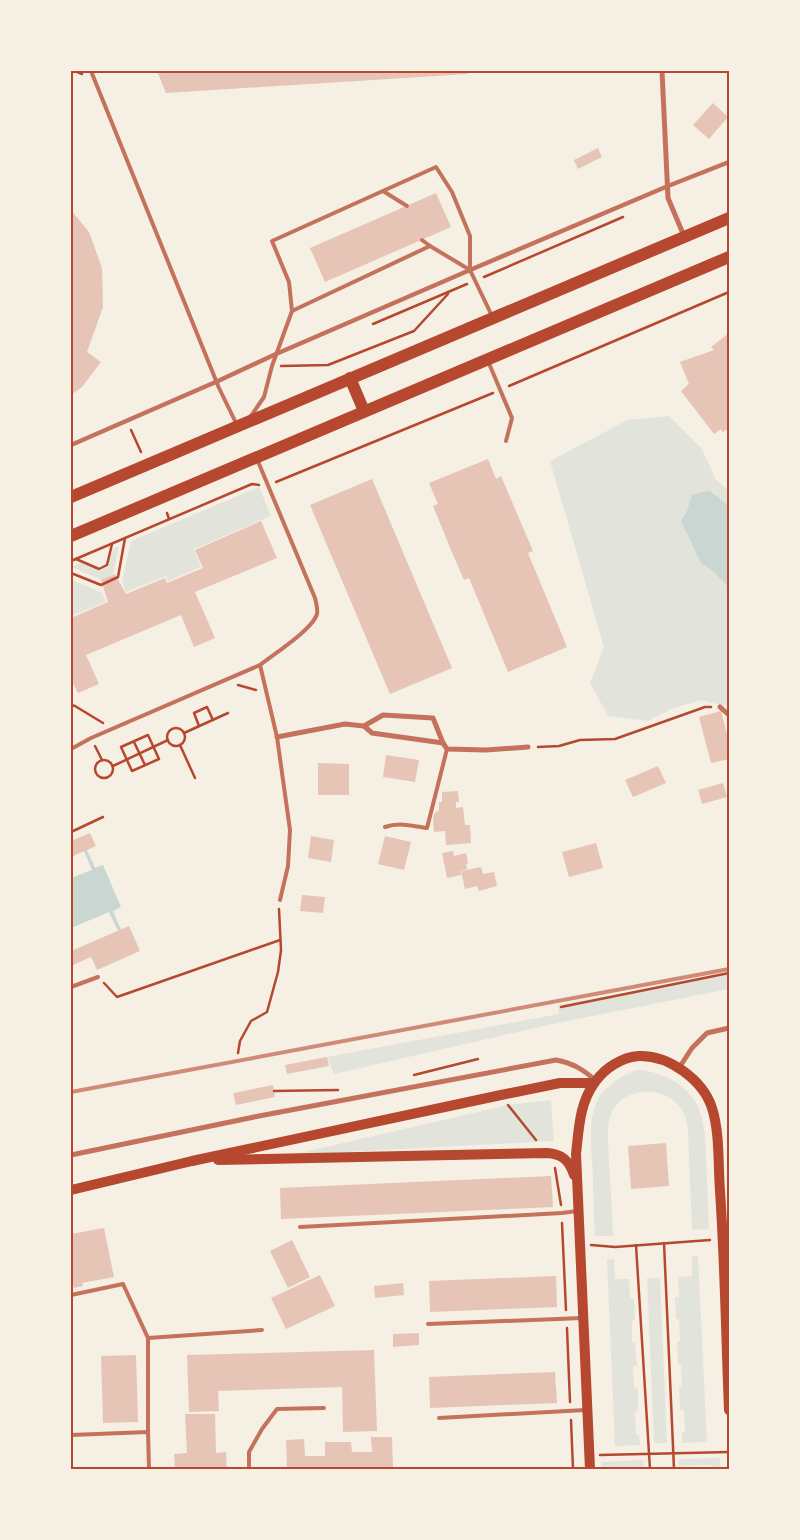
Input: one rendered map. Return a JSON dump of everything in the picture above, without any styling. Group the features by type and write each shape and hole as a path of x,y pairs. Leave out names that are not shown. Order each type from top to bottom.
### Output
{"main road":[{"path":"71,497 729,218"},
{"path":"71,536 729,257"},
{"path":"350,378 364,411"},
{"path":"590,1469 576,1154 582,1108 595,1082 601,1074 617,1063 639,1056 654,1058 679,1068 693,1078 704,1091 712,1106 716,1123 725,1215 729,1410"},
{"path":"71,1190 192,1161 560,1083 595,1082"},
{"path":"192,1161 547,1152 565,1158 571,1166 577,1183"}],"street":[{"path":"662,71 668,198 685,236"},
{"path":"71,445 470,270 729,162"},
{"path":"720,707 729,715"},
{"path":"364,726 383,715 433,718 447,749 528,748"},
{"path":"277,737 345,724 364,726 372,733 443,743"},
{"path":"679,1068 692,1048 707,1033 729,1028"},
{"path":"71,1155 259,1116 556,1060 568,1062 579,1067 595,1082"}],"lane":[{"path":"92,71 218,382 243,423 264,397 272,366 292,311 289,282 272,241 436,167 452,192 470,236 470,270 493,318"},
{"path":"383,191 407,206"},
{"path":"422,240 470,270"},
{"path":"292,311 430,246"},
{"path":"487,360 512,418 506,441"},
{"path":"71,749 91,738 260,665 308,628 316,615 317,606 315,598 256,457"},
{"path":"260,665 277,737 290,830 288,866 280,900"},
{"path":"385,827 410,825 427,828 447,749"},
{"path":"71,987 98,977"},
{"path":"300,1228 579,1210"},
{"path":"71,1295 123,1284 148,1338 149,1469"},
{"path":"428,1324 584,1317"},
{"path":"148,1338 262,1330"},
{"path":"249,1469 249,1452 262,1429 277,1410 324,1408"},
{"path":"439,1418 588,1410"},
{"path":"71,1435 148,1432"}],"path":[{"path":"71,561 252,484 268,486 500,390 729,292"},
{"path":"272,366 328,365 414,331 448,294"},
{"path":"127,422 141,452"},
{"path":"167,513 169,519"},
{"path":"71,573 101,585 118,577 125,538"},
{"path":"76,559 99,569 107,565 112,543"},
{"path":"221,681 267,694"},
{"path":"71,706 75,706 113,729"},
{"path":"199,726 194,714 207,707 213,720"},
{"path":"528,748 559,746 580,740 615,739 705,707 720,707"},
{"path":"184,733 228,713"},
{"path":"172,728 181,729 184,733 185,737 180,745 171,744 168,740 167,736 172,728"},
{"path":"148,735 153,747 159,759 132,771 121,748 148,735"},
{"path":"91,738 102,760"},
{"path":"113,766 168,740"},
{"path":"134,741 145,765"},
{"path":"180,745 195,778"},
{"path":"102,760 106,760 113,766 110,777 102,778 98,776 95,769 98,762 102,760"},
{"path":"71,832 103,817"},
{"path":"238,1053 240,1041 251,1021 268,1012 278,972 281,950 278,913 280,900"},
{"path":"98,977 117,997 280,940"},
{"path":"561,1007 729,973"},
{"path":"411,1076 478,1060"},
{"path":"274,1091 344,1090"},
{"path":"508,1105 536,1142"},
{"path":"592,1245 615,1247 712,1240"},
{"path":"664,1242 674,1469"},
{"path":"636,1245 650,1469"},
{"path":"572,1456 729,1452"}],"shaded area":[{"path":"669,416 702,449 716,480 729,491 729,505 725,504 713,491 701,563 714,572 729,588 729,707 701,700 671,709 647,721 608,716 590,683 604,647 550,461 628,420"},
{"path":"259,487 271,516 194,549 201,567 168,581 166,576 126,592 122,582 131,541"},
{"path":"707,491 713,493 729,505 729,588 714,572 701,563 681,521 687,511 692,495"},
{"path":"119,546 113,575 102,580 72,567 81,563 100,571 108,567 113,549"},
{"path":"71,579 102,593 106,602 71,616"},
{"path":"87,850 95,868 103,865 121,907 113,911 121,930 118,931 109,912 71,928 71,878 92,870 84,851"},
{"path":"729,974 729,989 562,1022 334,1074 327,1057 559,1014 558,1005"},
{"path":"637,1070 655,1073 673,1080 688,1092 698,1107 705,1133 709,1229 692,1230 688,1133 683,1112 679,1105 667,1096 660,1093 645,1092 624,1098 614,1108 610,1117 608,1140 613,1236 595,1236 591,1134 593,1114 600,1096 612,1083"},
{"path":"551,1100 554,1141 291,1155 508,1105"},
{"path":"692,1256 698,1256 707,1442 682,1443 682,1433 685,1432 684,1410 680,1410 679,1387 682,1387 677,1341 680,1341 675,1297 679,1297 678,1277 692,1276"},
{"path":"614,1259 615,1279 629,1279 630,1298 634,1299 635,1320 632,1321 632,1343 635,1343 637,1366 633,1366 634,1388 638,1389 638,1411 635,1412 636,1434 639,1435 640,1445 615,1446 607,1260"},
{"path":"647,1278 660,1278 667,1443 654,1443"},
{"path":"720,1458 721,1469 713,1469 712,1465 679,1466 679,1459"},
{"path":"643,1460 645,1468 601,1469 601,1462"}],"building":[{"path":"157,71 467,71 468,74 166,93"},
{"path":"713,103 728,117 709,139 693,125"},
{"path":"598,148 602,157 578,169 574,160"},
{"path":"436,193 451,227 325,282 310,248"},
{"path":"71,210 89,232 102,268 103,307 87,352 101,362 82,387 71,395"},
{"path":"729,333 729,429 722,432 721,429 714,434 681,391 689,384 680,362 714,350 711,347"},
{"path":"488,459 496,479 501,476 533,551 528,553 567,647 508,672 469,578 464,580 451,550 433,506 438,504 429,483"},
{"path":"372,479 452,668 390,694 310,505"},
{"path":"261,521 277,558 195,592 215,638 194,647 181,615 86,655 99,684 78,693 71,679 71,618 108,602 101,580 115,574 126,594 165,578 167,583 203,568 195,550"},
{"path":"721,711 729,742 729,759 711,763 699,717"},
{"path":"386,755 419,760 415,782 383,777"},
{"path":"318,763 349,764 349,795 318,795"},
{"path":"658,766 666,783 633,797 625,780"},
{"path":"723,783 727,797 702,804 698,790"},
{"path":"458,791 459,802 456,802 456,808 463,807 465,825 470,825 471,843 446,845 445,831 434,832 434,814 439,810 439,802 442,802 442,792"},
{"path":"90,833 96,846 71,857 71,841"},
{"path":"311,836 334,840 331,862 308,858"},
{"path":"385,836 411,842 404,870 378,864"},
{"path":"596,843 603,868 569,877 562,852"},
{"path":"453,851 454,856 466,853 467,869 460,871 461,875 447,878 442,853"},
{"path":"481,867 483,874 494,872 497,886 479,891 477,886 465,889 461,871"},
{"path":"302,895 325,897 323,913 300,911"},
{"path":"129,926 140,951 97,970 91,957 71,966 71,951"},
{"path":"327,1057 329,1066 287,1074 285,1065"},
{"path":"273,1085 275,1097 236,1105 233,1093"},
{"path":"666,1143 669,1186 631,1189 628,1146"},
{"path":"551,1176 553,1207 281,1219 280,1188"},
{"path":"104,1228 114,1277 82,1283 83,1286 74,1288 71,1285 71,1234"},
{"path":"292,1240 310,1277 288,1288 270,1251"},
{"path":"320,1275 335,1306 286,1329 271,1298"},
{"path":"556,1276 557,1307 430,1312 429,1281"},
{"path":"403,1283 404,1295 375,1298 374,1286"},
{"path":"419,1333 419,1345 393,1347 393,1334"},
{"path":"374,1350 377,1431 343,1432 342,1387 218,1391 219,1411 189,1412 187,1355"},
{"path":"136,1355 138,1422 103,1423 101,1356"},
{"path":"555,1372 557,1403 430,1408 429,1377"},
{"path":"185,1414 215,1414 216,1453 226,1452 227,1469 175,1469 174,1454 187,1453"},
{"path":"371,1437 392,1437 393,1469 287,1469 286,1440 304,1439 305,1456 325,1456 325,1442 351,1442 352,1452 372,1452"}],"railway":[{"path":"71,1092 729,969"}]}
